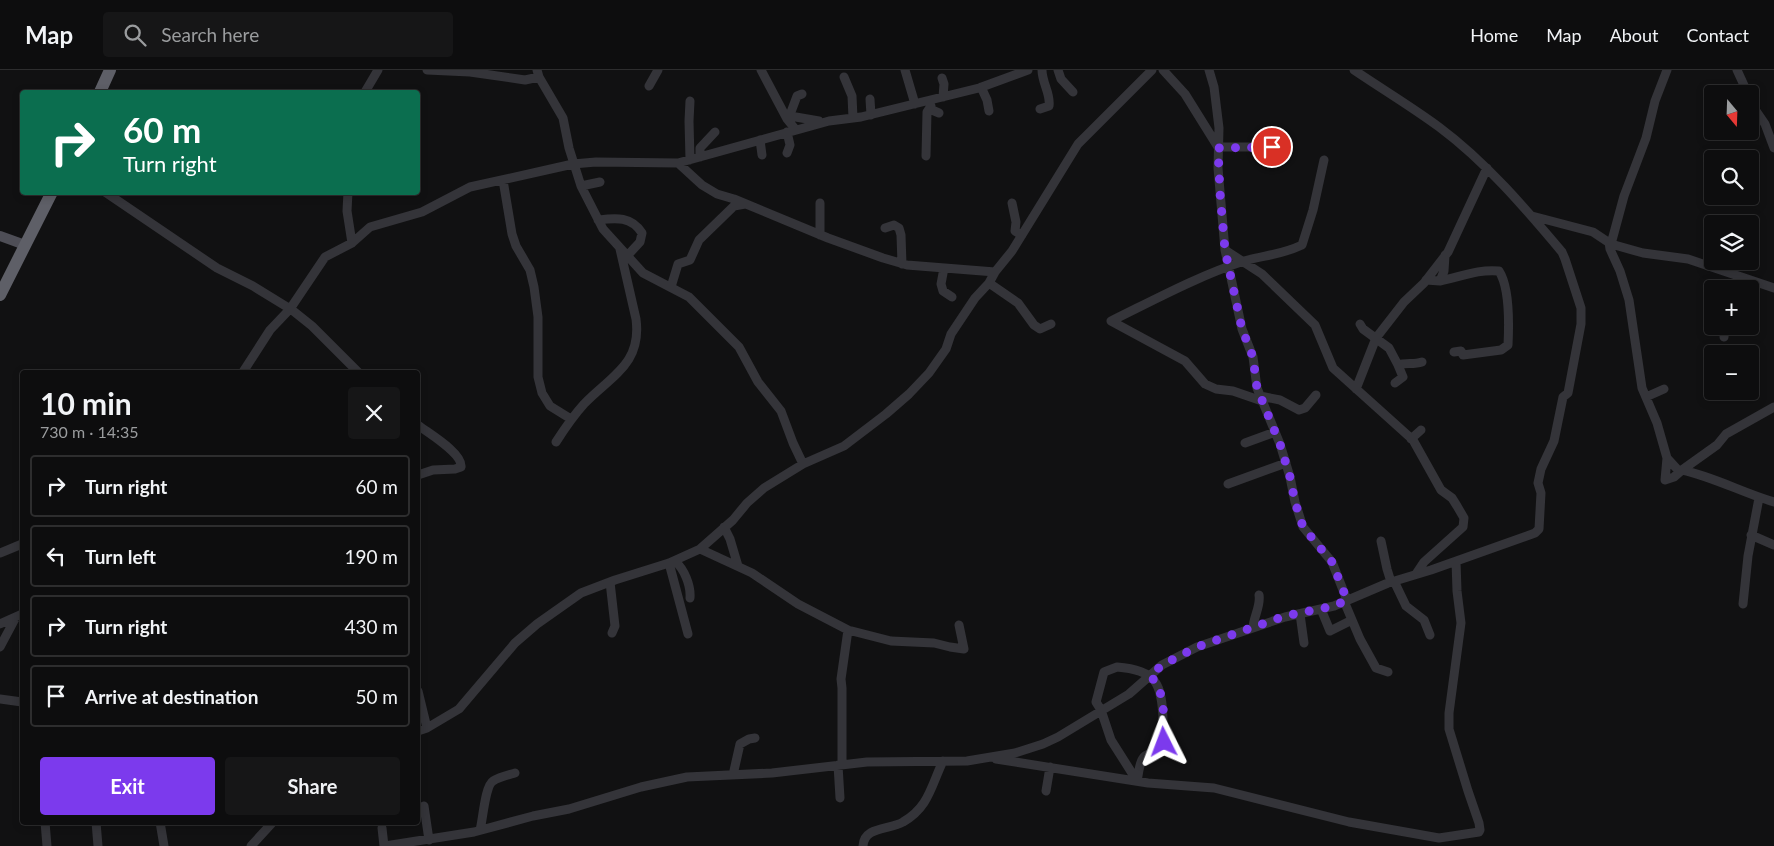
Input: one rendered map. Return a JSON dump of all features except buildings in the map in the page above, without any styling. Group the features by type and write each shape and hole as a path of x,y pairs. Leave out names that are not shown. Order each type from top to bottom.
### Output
{"highway":[{"path":"101,90 110,70"},
{"path":"0,296 4,274 25,245 50,195"}],"main road":[{"path":"0,236 25,245"}],"street":[{"path":"366,90 378,70"},
{"path":"427,70 479,72 525,80 538,74 563,118 581,186 598,220 643,273 689,297 738,347 758,382 781,411 803,464"},
{"path":"761,70 789,118 792,131 788,154"},
{"path":"905,70 915,104"},
{"path":"244,370 270,330 290,309 325,257 352,243 370,227 422,212 470,187 574,164 596,162 678,164 822,122 871,115 915,104 930,103 1028,70"},
{"path":"1040,109 1048,106 1050,100 1042,77 1042,70"},
{"path":"1058,70 1061,79 1073,92"},
{"path":"420,710 422,729 459,709 515,643 537,624 581,593 672,562 700,549 764,488 803,464 844,446 909,394 929,373 946,349 952,334 975,298 989,283 995,272 1012,251 1078,144 1152,70"},
{"path":"1162,70 1185,94 1218,148"},
{"path":"1209,70 1214,87 1219,128 1220,193 1225,250 1242,329 1253,357 1255,378 1286,463 1303,527 1332,562 1352,620 1376,668 1388,672"},
{"path":"382,828 384,846 480,830 569,809 664,781 688,777 772,773 867,762 968,761 1015,753 1044,744 1129,694 1162,665 1197,647 1253,627 1346,601 1393,582 1529,536 1539,529 1541,493 1538,483 1541,469 1558,429 1563,397 1568,392 1581,324 1581,308 1562,252 1532,216 1486,168 1440,128 1354,70"},
{"path":"1737,70 1744,85"},
{"path":"1666,71 1655,101 1646,138 1624,196 1610,243 1610,249 1620,271 1629,300 1642,388 1667,458 1665,480 1674,477 1717,444 1726,434 1774,407"},
{"path":"844,77 845,82 850,88 853,118"},
{"path":"942,78 944,97"},
{"path":"981,87 987,100 989,112"},
{"path":"789,118 797,96 802,94"},
{"path":"870,99 871,115"},
{"path":"690,102 690,160"},
{"path":"930,103 932,110 939,113"},
{"path":"926,156 927,112 930,103"},
{"path":"1759,115 1765,124 1774,148"},
{"path":"789,118 822,122"},
{"path":"700,157 700,148 715,132"},
{"path":"760,140 762,155"},
{"path":"1218,148 1286,147"},
{"path":"1316,395 1306,408 1299,410 1280,400 1216,389 1206,384 1185,361 1111,321 1209,274 1243,262 1287,252 1302,245 1314,210 1324,160"},
{"path":"678,164 702,185 717,194 820,235 902,264 995,272"},
{"path":"1356,389 1376,338 1404,302 1426,280 1446,255 1456,238 1486,168"},
{"path":"503,180 512,234 516,246 530,270 534,287 538,317 538,377 542,393 550,406 571,419"},
{"path":"581,186 600,182"},
{"path":"109,195 217,268 253,286 290,309 312,326 356,370"},
{"path":"348,195 347,211 352,243"},
{"path":"820,203 820,235"},
{"path":"1012,203 1016,222 1015,231 1022,235"},
{"path":"671,288 678,264 690,260 699,240 734,206 745,204"},
{"path":"1532,216 1593,232 1610,243 1643,253 1688,259 1774,288"},
{"path":"598,220 626,219 637,226 642,233 640,242 627,256"},
{"path":"885,228 894,226 899,228 902,264"},
{"path":"556,442 571,419 586,402 617,374 633,354 638,328 620,248"},
{"path":"1225,250 1262,274 1315,325 1333,368 1411,438 1441,490 1452,498 1464,518 1460,531 1424,562 1416,574"},
{"path":"1440,281 1444,271 1446,255"},
{"path":"944,268 941,284 942,291 952,297"},
{"path":"1426,280 1440,281 1485,270 1499,272 1503,278 1509,326 1508,345 1501,350 1463,355 1461,351 1454,352"},
{"path":"989,283 1018,303 1034,325 1040,329 1050,324"},
{"path":"1360,324 1363,330 1389,348 1403,377 1395,383"},
{"path":"1398,365 1422,362"},
{"path":"1646,397 1664,389"},
{"path":"420,426 444,444 462,464 461,467 455,470 433,470 420,474"},
{"path":"1411,438 1421,430"},
{"path":"1244,443 1275,432"},
{"path":"1667,458 1678,470 1699,474 1774,502"},
{"path":"1228,484 1286,463"},
{"path":"1743,604 1759,498"},
{"path":"724,527 730,538 738,566"},
{"path":"1752,535 1774,545"},
{"path":"1381,541 1387,569 1393,582 1406,606 1424,620 1430,635"},
{"path":"0,553 20,545"},
{"path":"700,549 738,566 798,604 848,630 891,641 934,643 964,649 959,625"},
{"path":"988,758 1137,781 1214,788 1356,824 1439,838 1479,832 1479,823 1449,729 1449,714 1461,623 1456,561"},
{"path":"672,562 680,566 687,580 690,598"},
{"path":"672,562 688,634"},
{"path":"610,582 615,626 612,633"},
{"path":"1253,627 1254,616 1259,605 1259,595"},
{"path":"1321,609 1330,631 1352,620"},
{"path":"1300,614 1304,643"},
{"path":"0,624 19,615"},
{"path":"0,647 19,615"},
{"path":"840,798 841,679 848,630"},
{"path":"1118,667 1138,669 1150,676 1155,680 1162,702 1164,742 1159,749 1144,756 1137,781 1111,740 1101,710 1096,702 1104,672 1118,667"},
{"path":"0,699 20,702"},
{"path":"734,775 740,744 755,738"},
{"path":"863,846 863,840 869,833 901,824 918,813 930,795 943,761"},
{"path":"1046,791 1050,768"},
{"path":"480,830 484,814 486,790 491,782 515,773"},
{"path":"424,806 429,840"},
{"path":"45,825 47,846"},
{"path":"96,825 98,846"},
{"path":"160,825 164,846"},
{"path":"251,846 270,825"}],"route":[{"path":"1164,742 1162,702 1155,680 1150,676 1162,665 1197,647 1256,626 1285,616 1334,606 1347,600 1336,568 1303,527 1280,444 1257,388 1253,357 1242,329 1225,250 1218,148 1272,147"}]}
